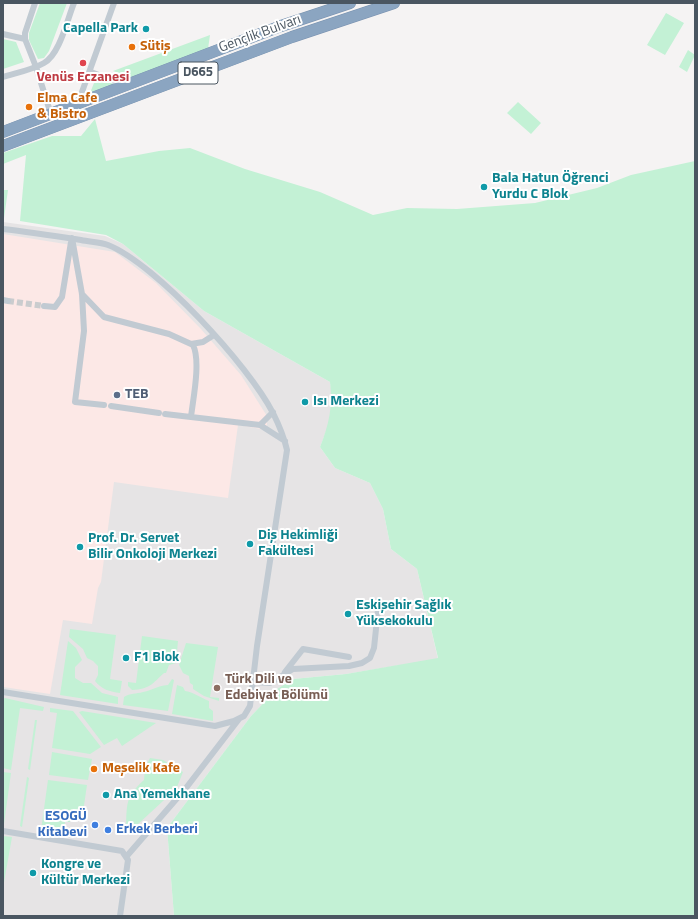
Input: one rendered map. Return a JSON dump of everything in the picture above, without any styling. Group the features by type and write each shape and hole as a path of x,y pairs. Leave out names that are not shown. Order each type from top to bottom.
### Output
{"highway":[{"name":"Gençlik Bulvarı","path":"3,132 281,26 350,3"},
{"name":"Gençlik Bulvarı","path":"3,146 292,37 394,3"}],"street":[{"path":"36,3 25,33 25,39 36,66 49,108"},
{"path":"3,77 45,62 55,53 74,3"},
{"path":"78,104 91,72 114,3"},
{"path":"3,34 25,39"},
{"path":"91,72 127,85"},
{"path":"3,229 72,238 106,245 137,261 186,306 214,335 248,376 273,412 286,450 258,635 250,706 186,788 126,857"},
{"path":"72,238 82,294 84,331 75,402 104,405"},
{"path":"44,306 55,307 62,297 72,238"},
{"path":"82,294 104,317 169,334 193,345 203,342 214,335"},
{"path":"191,417 196,365 196,353 193,345"},
{"path":"111,406 260,425 284,441"},
{"path":"260,425 273,412"},
{"path":"253,682 270,683 293,669 349,666 362,663 370,658 374,648 379,600"},
{"path":"284,674 303,649 349,657"},
{"path":"3,692 215,726 225,725 241,717"},
{"path":"3,831 122,851 128,860 120,916"}],"shaded area":[{"path":"3,222 105,236 123,244 204,311 330,382 332,396 330,421 320,447 335,468 370,483 383,509 391,549 417,569 438,659 346,674 293,679 277,689 251,716 167,828 174,916 3,916"},
{"path":"3,234 115,252 156,283 201,329 241,375 267,416 267,430 238,425 228,498 114,482 101,582 98,588 92,624 63,620 50,694 3,687"}],"green space":[{"path":"40,3 67,3 49,51 44,58 38,59 29,40 29,33"},
{"path":"666,13 684,23 665,55 647,45"},
{"path":"210,35 208,49 133,78 113,71"},
{"path":"3,39 16,42 24,62 3,69"},
{"path":"688,50 695,55 687,72 679,67"},
{"path":"96,78 114,84 90,93"},
{"path":"518,102 541,123 531,134 507,113"},
{"path":"95,119 106,161 159,151 190,148 245,169 320,192 373,215 407,208 457,209 535,203 597,188 631,175 695,161 695,916 174,916 167,828 251,716 277,689 293,679 346,674 438,658 417,569 391,549 383,509 370,483 335,468 320,447 330,415 330,382 204,311 123,244 106,235 20,221 26,155 3,164 3,153 52,136 81,136"},
{"path":"3,190 8,190 4,218 3,218"},
{"path":"70,629 116,635 110,679 122,681 120,693 106,690 95,681 98,675 98,666 87,658 83,649 69,637"},
{"path":"142,636 178,641 176,663 169,665 166,673 147,687 132,690 128,686 128,682 136,683"},
{"path":"68,641 76,648 82,660 75,667 75,678 83,683 91,683 102,693 118,697 118,704 60,695"},
{"path":"186,643 218,647 210,697 219,698 219,701 204,696 193,689 189,676 183,673 179,665"},
{"path":"172,679 174,680 168,711 123,705 124,697 168,685"},
{"path":"177,685 183,687 185,691 209,701 209,708 213,711 213,721 172,714"},
{"path":"5,698 44,707 43,711 20,708 11,770 3,768 3,699"},
{"path":"50,708 73,711 101,747 90,754 52,748 57,713 50,712"},
{"path":"82,711 156,723 122,746 117,738 104,745 79,712"},
{"path":"35,720 37,720 30,770 28,769"},
{"path":"52,752 92,759 88,780 49,775"},
{"path":"150,758 163,760 183,772 177,787 163,801 137,825 126,828 128,801 133,791 144,780 145,768"},
{"path":"3,772 11,773 4,824 3,824"},
{"path":"27,777 29,778 22,827 20,826"},
{"path":"48,780 87,785 82,819 71,818 70,822 65,822 64,833 41,830"},
{"path":"3,836 12,837 3,888"}],"tunnel":[{"path":"8,301 44,306"}],"place":[{"name":"Capella Park","path":"146,29"},
{"name":"Sütiş","path":"132,47"},
{"name":"Venüs Eczanesi","path":"83,63"},
{"name":"Elma Cafe & Bistro","path":"29,107"},
{"name":"Bala Hatun Öğrenci Yurdu C Blok","path":"484,187"},
{"name":"TEB","path":"117,395"},
{"name":"Isı Merkezi","path":"305,402"},
{"name":"Diş Hekimliği Fakültesi","path":"250,544"},
{"name":"Prof. Dr. Servet Bilir Onkoloji Merkezi","path":"80,547"},
{"name":"Eskişehir Sağlık Yüksekokulu","path":"348,614"},
{"name":"F1 Blok","path":"126,658"},
{"name":"Türk Dili ve Edebiyat Bölümü","path":"217,688"},
{"name":"Meşelik Kafe","path":"94,769"},
{"name":"Ana Yemekhane","path":"106,795"},
{"name":"ESOGÜ Kitabevi","path":"95,825"},
{"name":"Erkek Berberi","path":"108,830"},
{"name":"Kongre ve Kültür Merkezi","path":"33,873"}]}
